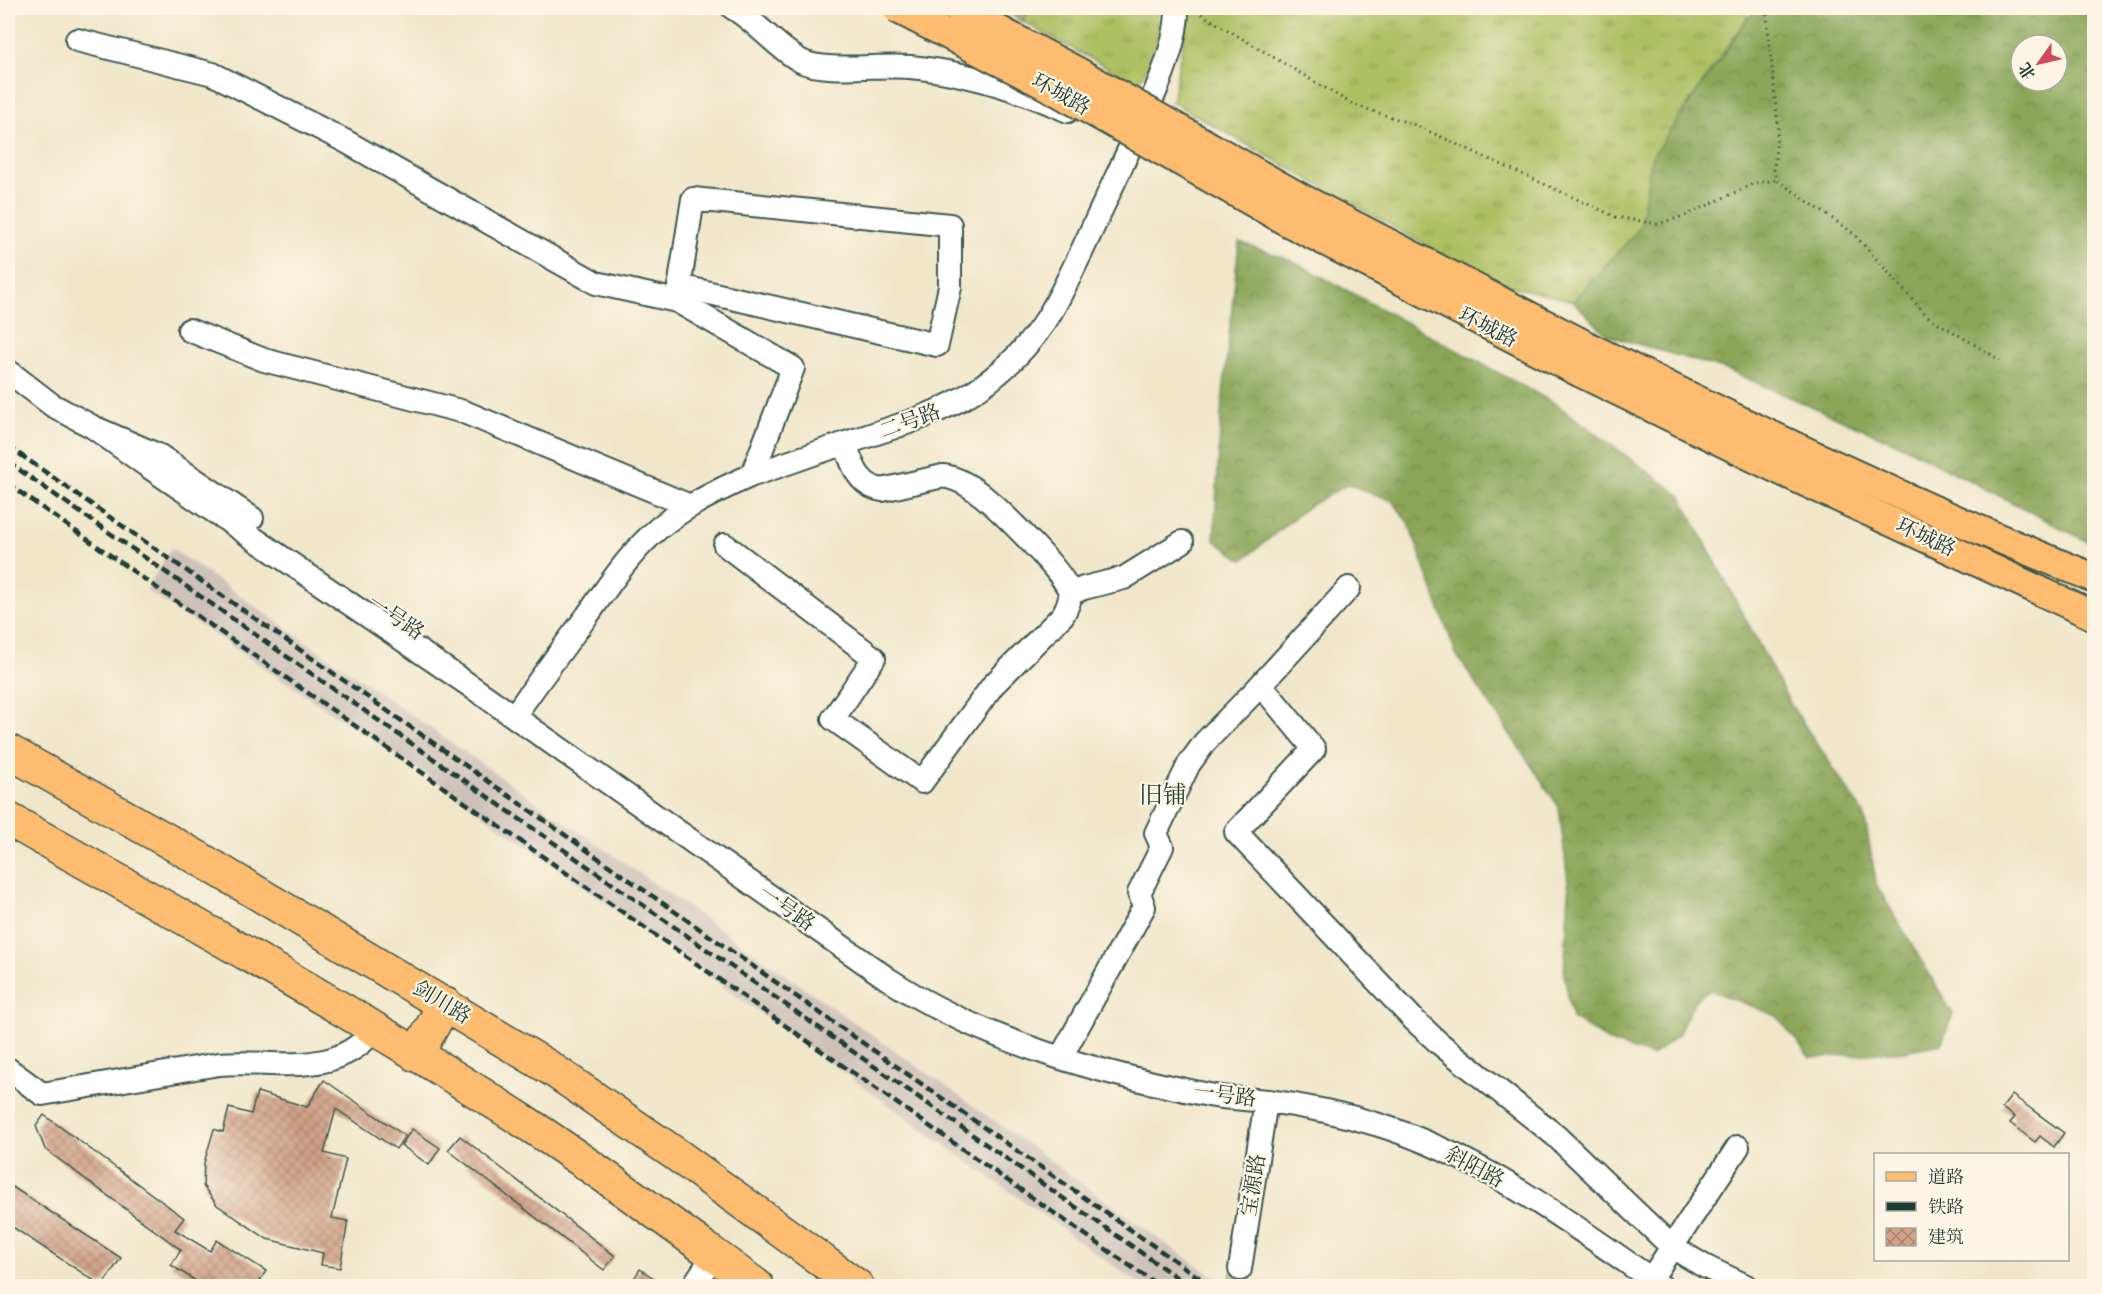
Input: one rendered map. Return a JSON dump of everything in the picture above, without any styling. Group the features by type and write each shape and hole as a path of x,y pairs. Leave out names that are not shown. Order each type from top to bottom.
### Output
{"highway":[{"name":"剑川路","path":"8,751 200,858 550,1068 618,1113 857,1287"},
{"path":"8,819 151,898 416,1055 544,1135 757,1287"},
{"path":"416,1055 445,1004"}],"main road":[{"name":"环城路","path":"896,8 1051,88 1298,228 1587,361 2094,578"},
{"name":"环城路","path":"957,8 1078,72 1773,467 2091,614"}],"street":[{"path":"733,8 745,15 801,62 819,66 908,67 990,81 1054,104 1132,143"},
{"name":"二号路","path":"518,710 604,592 639,547 660,527 690,506 728,485 845,443 915,421 956,403 990,380 1027,344 1046,320 1064,288 1132,143 1166,62 1184,8"},
{"path":"77,40 213,74 345,141 596,284 678,293 937,345 950,287 950,225 693,199 678,293"},
{"path":"678,293 793,369 752,475"},
{"path":"189,330 264,360 464,412 690,506"},
{"name":"一号路","path":"8,371 52,405 93,427 518,710 894,983 965,1021 1065,1051 1122,1074 1217,1097 1266,1101"},
{"path":"725,545 874,658 833,719 922,782 993,685 1063,615 1069,603 1070,594 1066,583 1046,558 984,497 962,482 953,477 943,476 882,490 873,489 865,484 852,464 845,443"},
{"path":"1070,594 1124,578 1182,542"},
{"path":"1065,1051 1144,907 1139,893 1162,847 1156,833 1189,764 1204,742 1261,685 1349,588"},
{"path":"1261,685 1314,749 1236,832 1413,1020 1438,1043 1556,1136 1672,1247 1746,1287"},
{"path":"8,1068 42,1094 219,1064 247,1062 304,1064 326,1061 353,1050 374,1030"},
{"name":"宝源路","path":"1240,1269 1266,1101"},
{"name":"斜阳路","path":"1266,1101 1309,1107 1358,1119 1395,1130 1444,1150 1505,1182 1656,1283"},
{"path":"1656,1283 1672,1247 1738,1147"},
{"path":"693,1287 714,1255"}],"path":[{"path":"1184,8 1199,11 1352,104 1415,125 1616,217 1658,224 1687,215 1755,183 1777,180"},
{"path":"1766,8 1778,126 1774,170 1777,180 1853,233 1927,316 2000,360"}],"shaded area":[{"path":"171,548 937,1080 1176,1251 1229,1286 1142,1286 445,787 146,590"}],"green space":[{"path":"998,8 1028,8 1023,22"},
{"path":"1028,8 1157,8 1160,44 1138,84 1023,22"},
{"path":"1189,8 1746,8 1747,18 1652,157 1640,228 1573,301 1489,281 1172,102"},
{"path":"1755,8 2094,8 2094,545 1905,447 1727,370 1607,335 1573,301 1640,228 1652,157"},
{"path":"1239,242 1293,261 1554,403 1680,495 1791,705 1864,814 1877,886 1953,1014 1941,1044 1905,1051 1810,1058 1777,1016 1710,990 1695,1000 1678,1035 1652,1056 1612,1043 1572,1018 1564,974 1569,891 1559,807 1456,654 1409,524 1393,501 1348,484 1306,508 1243,560 1214,540 1221,413"}],"building":[{"path":"324,1080 405,1136 396,1149 336,1109 324,1153 346,1159 332,1218 348,1221 340,1268 321,1265 323,1253 267,1239 217,1205 203,1186 204,1163 214,1129 223,1132 229,1108 251,1114 257,1092 307,1107"},
{"path":"2012,1095 2064,1133 2054,1147 2040,1136 2035,1142 2010,1123 2015,1117 2002,1108"},
{"path":"44,1115 184,1218 175,1230 210,1251 217,1240 266,1271 256,1287 205,1287 171,1265 181,1250 45,1149 36,1126"},
{"path":"412,1129 440,1148 429,1165 401,1145"},
{"path":"460,1136 615,1256 604,1270 448,1150"},
{"path":"8,1184 121,1258 102,1286 8,1224"},
{"path":"640,1269 667,1287 629,1287"}],"tunnel":[{"path":"1236,1286 1240,1269"}],"railway":[{"path":"8,446 1211,1286"},
{"path":"8,462 1189,1286"},
{"path":"8,484 1159,1286"}],"district":[{"name":"旧铺","path":"1163,795"}]}
